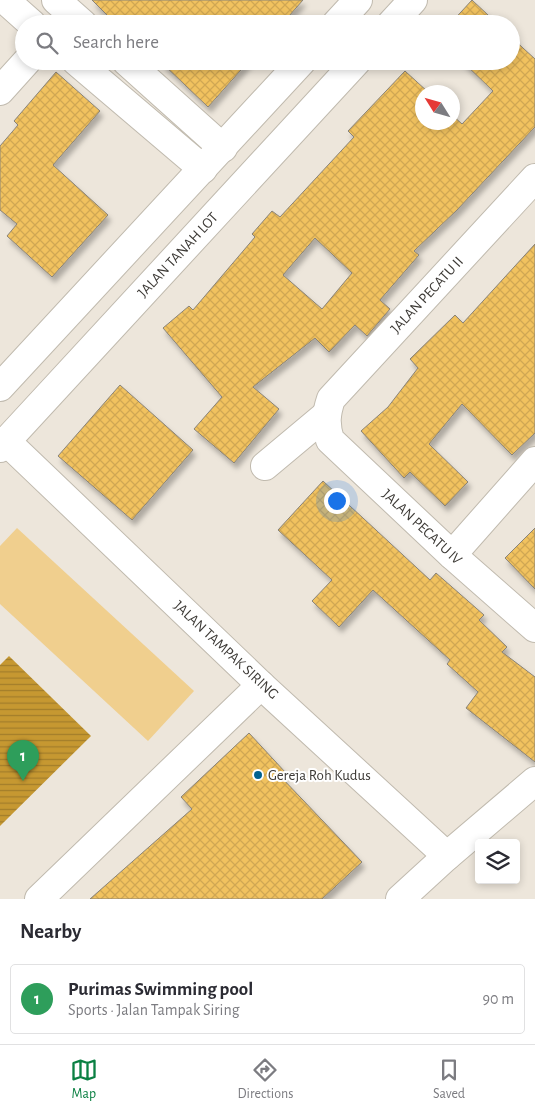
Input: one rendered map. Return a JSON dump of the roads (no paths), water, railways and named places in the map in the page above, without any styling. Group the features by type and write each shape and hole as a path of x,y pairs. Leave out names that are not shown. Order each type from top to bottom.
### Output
{"street":[{"path":"5,0 22,15"},
{"path":"344,15 358,0"},
{"path":"400,15 413,0"},
{"path":"0,91 20,70"},
{"path":"86,70 203,170"},
{"path":"136,70 223,148"},
{"path":"0,387 294,70"},
{"name":"JALAN TANAH LOT","path":"3,445 349,70"},
{"name":"JALAN PECATU II","path":"326,415 331,399 535,178"},
{"path":"265,466 326,415"},
{"name":"JALAN PECATU IV","path":"326,415 326,425 330,440 452,555 535,628"},
{"name":"JALAN TAMPAK SIRING","path":"3,445 448,856"},
{"path":"452,555 535,461"},
{"path":"39,899 262,684"},
{"path":"400,899 535,781"}],"place":[{"name":"Gereja Roh Kudus","path":"258,775"},
{"name":"Purimas Swimming pool","path":"23,781"}]}
